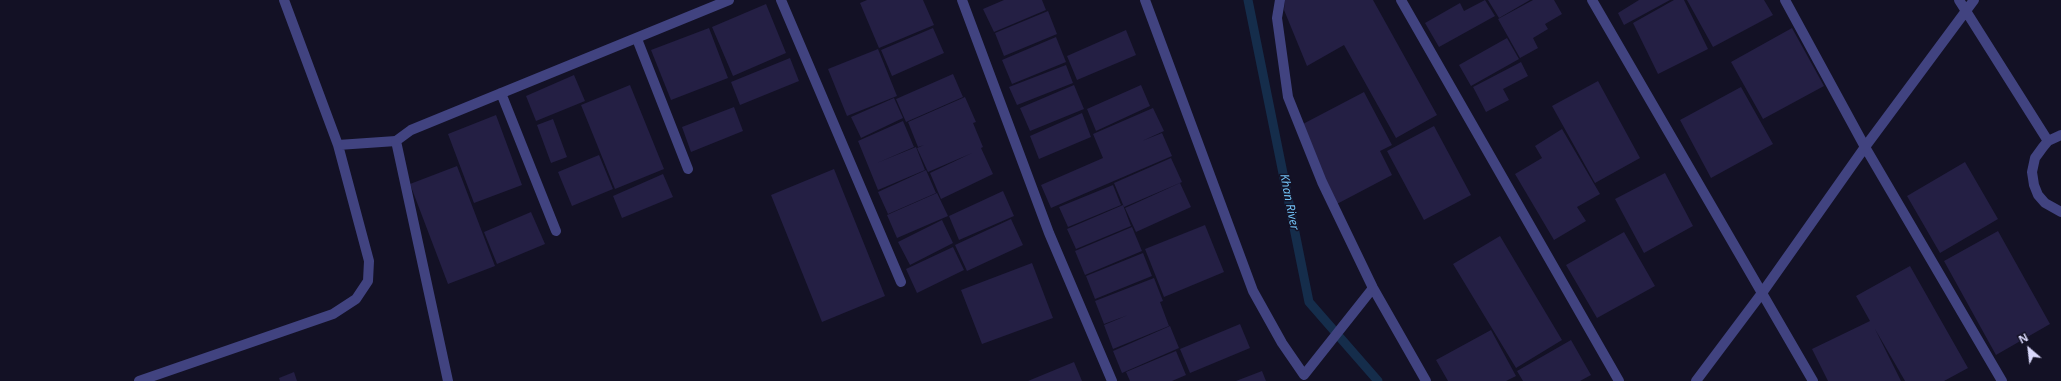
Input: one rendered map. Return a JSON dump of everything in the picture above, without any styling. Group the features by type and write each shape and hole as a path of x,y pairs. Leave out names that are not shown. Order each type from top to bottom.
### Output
{"street":[{"path":"138,381 333,314 356,300 368,281 369,261 338,145 284,0"},
{"path":"338,145 396,141 411,130 730,0"},
{"path":"781,0 901,282"},
{"path":"962,0 1049,233 1112,381"},
{"path":"1145,0 1253,291 1303,378 1373,288"},
{"path":"1280,0 1277,18 1288,97 1322,182 1373,288 1426,381"},
{"path":"1401,0 1620,381"},
{"path":"1592,0 1813,381"},
{"path":"1785,0 1865,147 2002,381"},
{"path":"1959,0 2048,141"},
{"path":"1696,381 1762,293 1865,147 1974,0"},
{"path":"637,39 688,169"},
{"path":"501,94 556,231"},
{"path":"2061,135 2048,141 2035,158 2032,172 2034,185 2038,195 2045,204 2061,212"},
{"path":"396,141 448,381"}],"building":[{"path":"867,0 923,0 934,25 879,48 860,3"},
{"path":"1004,0 1042,0 1046,10 994,32 983,9"},
{"path":"1285,0 1373,0 1437,115 1396,138 1344,45 1307,66 1284,10"},
{"path":"1485,0 1495,16 1439,47 1425,23 1460,3 1464,11"},
{"path":"1488,0 1530,0 1499,18"},
{"path":"1533,0 1554,0 1562,14 1545,24 1548,29 1533,38 1538,48 1520,58 1498,19"},
{"path":"1639,0 1670,0 1624,25 1618,13"},
{"path":"1674,0 1684,0 1708,49 1658,74 1633,23"},
{"path":"1687,0 1764,0 1773,15 1713,47"},
{"path":"766,4 786,53 733,76 712,27"},
{"path":"1048,11 1057,34 1004,56 995,33"},
{"path":"709,28 728,78 671,100 651,50"},
{"path":"933,28 944,53 892,76 881,50"},
{"path":"1792,28 1824,86 1763,119 1731,62"},
{"path":"1126,30 1136,55 1077,80 1067,56"},
{"path":"1056,37 1066,62 1012,84 1002,60"},
{"path":"1507,38 1519,59 1471,86 1459,65"},
{"path":"878,49 897,96 847,116 828,69"},
{"path":"790,58 799,81 740,105 731,82"},
{"path":"1521,62 1528,76 1503,89 1509,100 1486,112 1473,87"},
{"path":"1066,65 1073,83 1017,105 1009,87"},
{"path":"953,74 963,97 906,122 896,99"},
{"path":"574,75 585,101 536,121 526,96"},
{"path":"1598,81 1640,158 1595,183 1552,106"},
{"path":"630,85 664,169 615,189 581,105"},
{"path":"1074,85 1084,109 1030,131 1020,108"},
{"path":"1141,85 1150,106 1096,131 1087,109"},
{"path":"1741,87 1773,144 1711,178 1680,120"},
{"path":"1364,92 1392,145 1380,151 1392,175 1335,205 1301,125"},
{"path":"965,97 976,122 973,123 983,147 981,148 993,174 941,199 930,173 972,153 928,172 917,148 924,145 918,147 908,122"},
{"path":"894,98 903,118 861,138 851,117"},
{"path":"734,107 743,131 691,152 682,127"},
{"path":"1153,108 1164,131 1142,141 1162,133 1172,156 1051,208 1041,185 1103,158 1093,134"},
{"path":"1082,113 1091,137 1039,159 1030,136"},
{"path":"496,115 522,185 474,203 448,134"},
{"path":"553,119 567,157 551,163 537,125"},
{"path":"903,121 914,147 877,163 916,147 925,170 878,190 858,141"},
{"path":"1434,126 1471,195 1424,220 1387,151"},
{"path":"1562,129 1600,194 1577,207 1586,221 1554,240 1515,174 1542,158 1535,146"},
{"path":"599,155 613,189 572,206 558,172"},
{"path":"1171,158 1182,182 1124,207 1114,183"},
{"path":"1965,162 1998,219 1940,253 1907,196"},
{"path":"457,166 495,266 448,284 410,184"},
{"path":"834,169 885,296 822,322 771,195"},
{"path":"926,170 936,193 888,214 878,192"},
{"path":"1665,173 1693,226 1644,253 1615,199"},
{"path":"663,174 673,197 622,218 613,196"},
{"path":"1180,183 1191,207 1136,232 1125,208"},
{"path":"1113,185 1121,205 1068,227 1059,207"},
{"path":"1003,191 1014,216 959,240 949,216"},
{"path":"937,193 948,216 897,238 887,215"},
{"path":"1123,205 1131,226 1076,249 1067,229"},
{"path":"531,212 545,244 497,264 484,232"},
{"path":"1011,219 1023,245 967,271 955,245"},
{"path":"942,220 953,243 910,265 898,242"},
{"path":"1205,225 1224,272 1164,297 1145,249"},
{"path":"1132,227 1142,251 1085,275 1075,251"},
{"path":"1998,231 2050,324 1996,355 1944,261"},
{"path":"1624,232 1655,286 1597,318 1566,265"},
{"path":"1500,236 1562,340 1516,368 1453,264"},
{"path":"953,247 964,270 917,293 906,269"},
{"path":"1143,253 1152,276 1095,299 1086,276"},
{"path":"1032,263 1053,318 982,344 961,290"},
{"path":"1910,266 1968,368 1944,381 1905,381 1875,329 1901,381 1828,381 1812,349 1870,321 1856,296"},
{"path":"1154,278 1163,301 1160,302 1169,326 1113,349 1104,325 1128,315 1104,324 1095,301"},
{"path":"1240,324 1250,348 1190,373 1180,349"},
{"path":"1170,326 1179,348 1122,373 1113,351"},
{"path":"1491,330 1516,376 1506,381 1448,381 1436,360"},
{"path":"1571,340 1591,375 1580,381 1523,381 1517,371"},
{"path":"1176,351 1186,375 1172,381 1130,381 1126,372"},
{"path":"1074,362 1082,381 1028,381"},
{"path":"1262,371 1266,381 1236,381"},
{"path":"294,372 297,381 280,381 279,378"}],"waterway":[{"name":"Khan River","path":"1248,0 1309,302 1378,381"}]}
